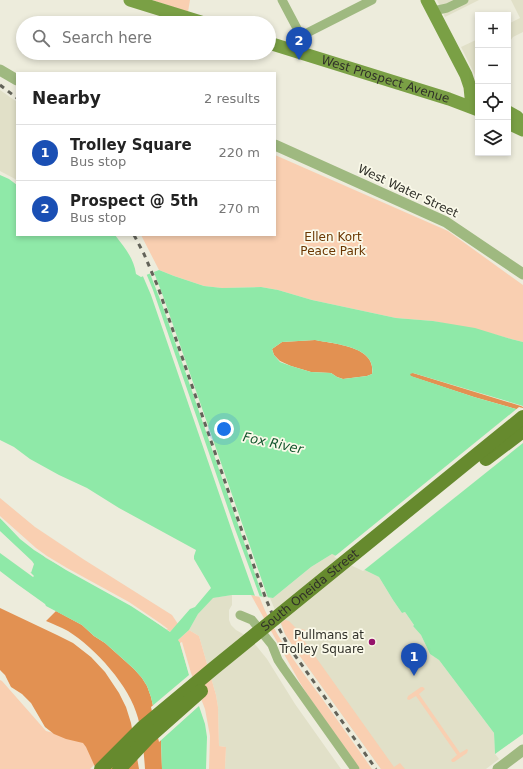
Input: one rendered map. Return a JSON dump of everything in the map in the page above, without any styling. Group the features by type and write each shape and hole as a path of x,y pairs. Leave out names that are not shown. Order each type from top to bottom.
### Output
{"main road":[{"path":"130,0 181,16"},
{"path":"430,5 466,75 475,109"},
{"name":"West Prospect Avenue","path":"276,45 475,109"},
{"path":"466,75 475,86"},
{"path":"511,114 517,117 523,124"},
{"path":"511,124 523,130"},
{"name":"South Oneida Street","path":"101,769 142,728 523,417"},
{"name":"South Oneida Street","path":"119,769 149,738 232,664 523,430"}],"street":[{"path":"282,0 301,36 297,52"},
{"path":"301,36 372,0"},
{"path":"430,5 447,8 464,0"},
{"path":"0,70 16,79"},
{"name":"West Water Street","path":"276,145 446,222 523,274"},
{"path":"240,615 252,620 272,645 278,660 284,669 355,769"},
{"path":"498,769 523,750"}],"shaded area":[{"path":"437,0 479,0 445,17"},
{"path":"511,0 523,0 523,32 513,37 511,40 511,22 520,18"},
{"path":"475,40 475,75 461,47"},
{"path":"0,90 16,101 16,179 0,171"},
{"path":"315,340 343,345 361,352 368,357 372,365 372,374 343,379 331,373 311,372 280,361 274,355 272,349 282,342"},
{"path":"410,373 521,406 523,407 523,411 410,376"},
{"path":"332,554 379,577 402,613 405,612 414,625 413,626 421,635 430,654 439,660 494,733 495,754 499,759 486,769 381,769 297,652 285,634 270,598 273,598 311,567"},
{"path":"232,595 232,605 229,610 229,620 231,625 236,630 250,638 267,659 295,704 341,769 225,769 226,747 219,746 218,707 216,695 199,636 189,630 198,614 212,598"},
{"path":"0,608 73,643 91,657 105,672 119,693 126,707 131,723 139,769 96,769 83,743 66,739 54,734 45,727 31,703 22,694 11,687 5,675 0,670"},
{"path":"56,611 82,625 94,636 105,643 142,678 151,697 161,741 162,769 145,769 143,743 138,718 127,693 110,669 89,647 68,631 46,621"}],"green space":[{"path":"152,0 190,0 188,12"},
{"name":"Ellen Kort Peace Park","path":"276,155 448,231 523,285 523,342 433,321 396,318 312,300 278,290 261,287 222,288 204,286 159,270 142,236 276,236"},
{"path":"0,498 35,527 172,615 178,624 170,632 46,558 0,518"},
{"path":"251,595 259,596 278,636 372,769 360,769 307,694"},
{"path":"285,620 289,621 296,628 306,630 300,635 394,767 400,763 405,769 381,769 285,634 281,623"},
{"path":"189,630 199,636 216,695 218,707 219,746 226,747 225,769 207,769 178,640"},
{"path":"0,680 46,731 86,741 98,761 90,769 0,769"},
{"path":"421,687 425,689 419,694 460,753 467,749 468,750 467,753 454,762 451,760 457,755 416,696 409,700 407,699 408,696"}],"water":[{"name":"Fox River","path":"0,175 16,184 16,236 116,236 131,258 136,274 141,277 159,270 204,286 222,288 261,287 278,290 312,300 396,318 433,321 475,328 523,342 523,406 413,373 410,374 411,376 474,397 523,411 523,734 495,754 494,733 439,660 430,654 421,635 413,626 414,625 405,612 402,613 379,577 332,554 311,567 273,598 251,595 232,595 213,598 198,614 189,630 178,640 189,674 203,707 208,736 207,769 162,769 161,741 151,697 142,678 105,643 94,636 82,625 46,606 0,571 0,553 33,577 34,576 30,572 32,562 0,532 0,518 46,558 130,604 170,632 190,609 195,607 211,588 194,559 196,550 119,508 87,488 30,459 14,447 0,440","holes":["315,340 343,345 361,352 368,357 372,365 372,374 343,379 331,373 311,372 280,362 274,355 272,349 282,342"]}],"pier":[{"path":"153,270 268,598 263,597 163,307 149,271"},
{"path":"146,273 260,597 255,596 234,537 151,295 142,274"},
{"path":"519,407 523,408 523,443 363,571 334,557"},
{"path":"0,516 47,556 129,602 168,629 34,550 20,539 0,518"},
{"path":"0,531 32,561 34,564 31,573 28,570 31,566 30,563 0,535"},
{"path":"182,642 191,673 205,709 210,736 209,769 206,769 207,737 205,724 199,706 159,742 151,707 189,675 180,643"}],"railway":[{"path":"0,85 16,97"},
{"path":"135,236 158,287 254,566 276,623 289,647 376,769"}],"place":[{"name":"Prospect @ 5th","path":"299,60"},
{"name":"Pullmans at Trolley Square","path":"372,642"},
{"name":"Trolley Square","path":"414,676"}]}
